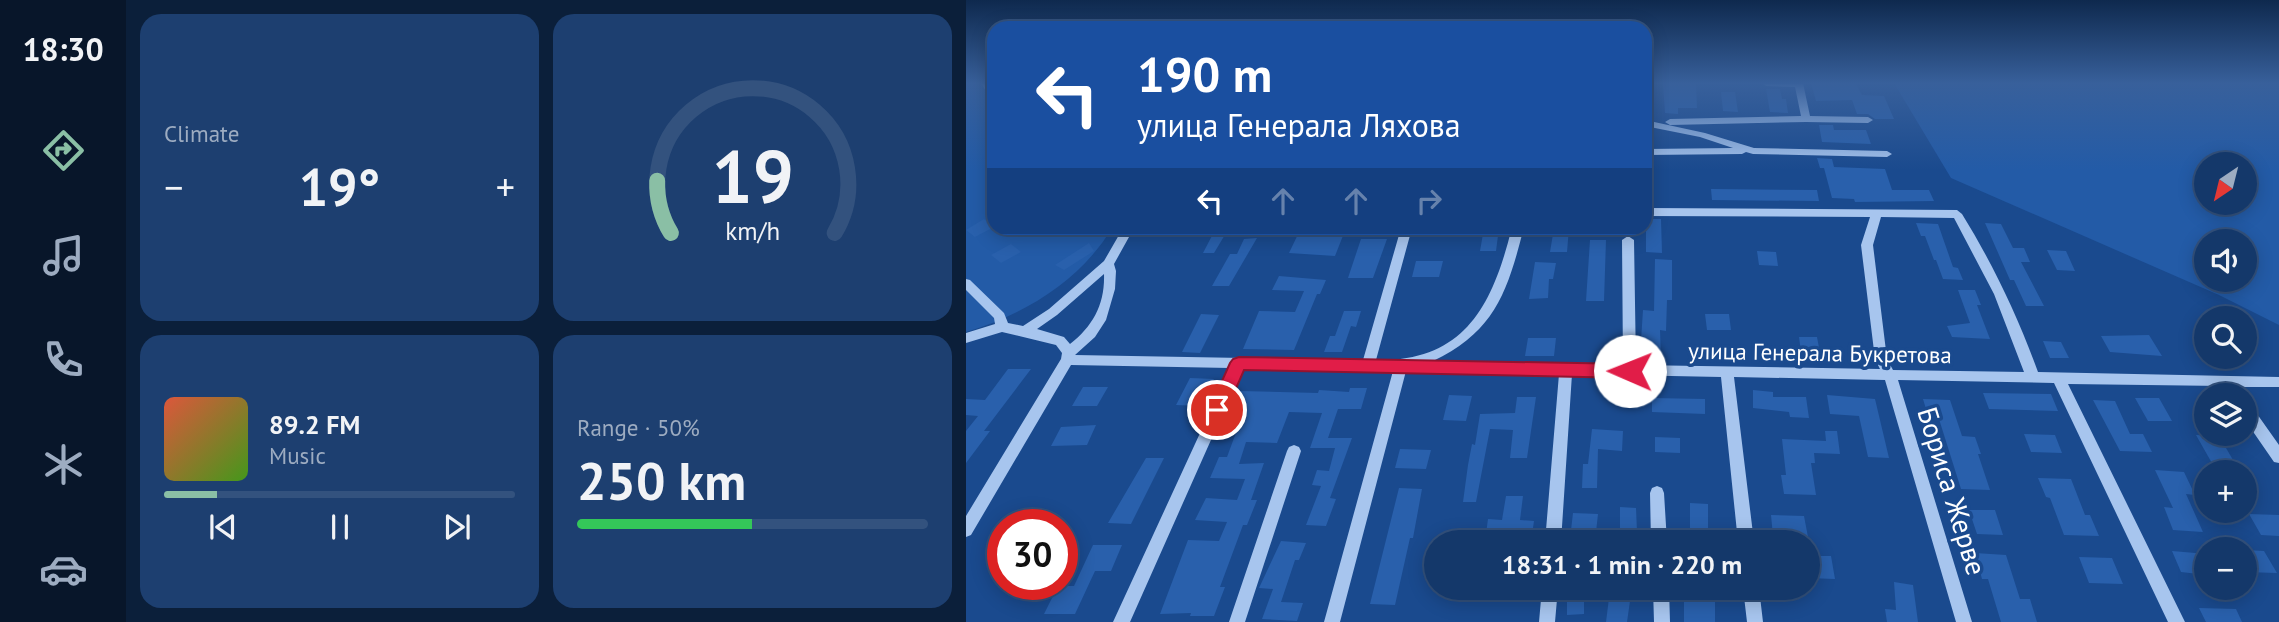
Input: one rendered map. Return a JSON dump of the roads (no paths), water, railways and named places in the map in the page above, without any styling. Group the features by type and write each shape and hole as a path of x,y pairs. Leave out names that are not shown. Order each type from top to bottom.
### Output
{"street":[{"path":"1804,112 1805,118"},
{"path":"1652,123 1805,118 1867,120"},
{"path":"1652,124 1702,135 1753,151"},
{"path":"1652,152 1888,153"},
{"path":"1652,212 1957,214 1976,246 2033,378"},
{"path":"1876,214 1867,245 1881,359 1890,376"},
{"path":"1025,331 1053,312 1108,264 1124,235"},
{"path":"1368,366 1406,235"},
{"path":"1332,622 1401,366 1424,361 1464,338 1484,320 1497,297 1516,235"},
{"path":"1628,240 1630,371"},
{"path":"966,530 1068,356 1093,332 1105,310 1112,270 1108,264"},
{"path":"966,283 1000,316 1002,327"},
{"path":"966,338 1002,327 1025,331 1060,341 1068,356"},
{"name":"улица Генерала Букретова","path":"1068,356 1368,366 2279,382"},
{"path":"1121,622 1239,363"},
{"path":"1554,530 1566,369"},
{"path":"1727,372 1745,530"},
{"name":"Бориса Жерве","path":"1890,376 1964,622"},
{"path":"2059,379 2177,622"},
{"path":"2257,425 2279,457"},
{"path":"1237,622 1294,451"},
{"path":"1657,493 1659,530"},
{"path":"1547,622 1549,600"},
{"path":"1661,600 1662,622"},
{"path":"1752,600 1755,622"}]}
